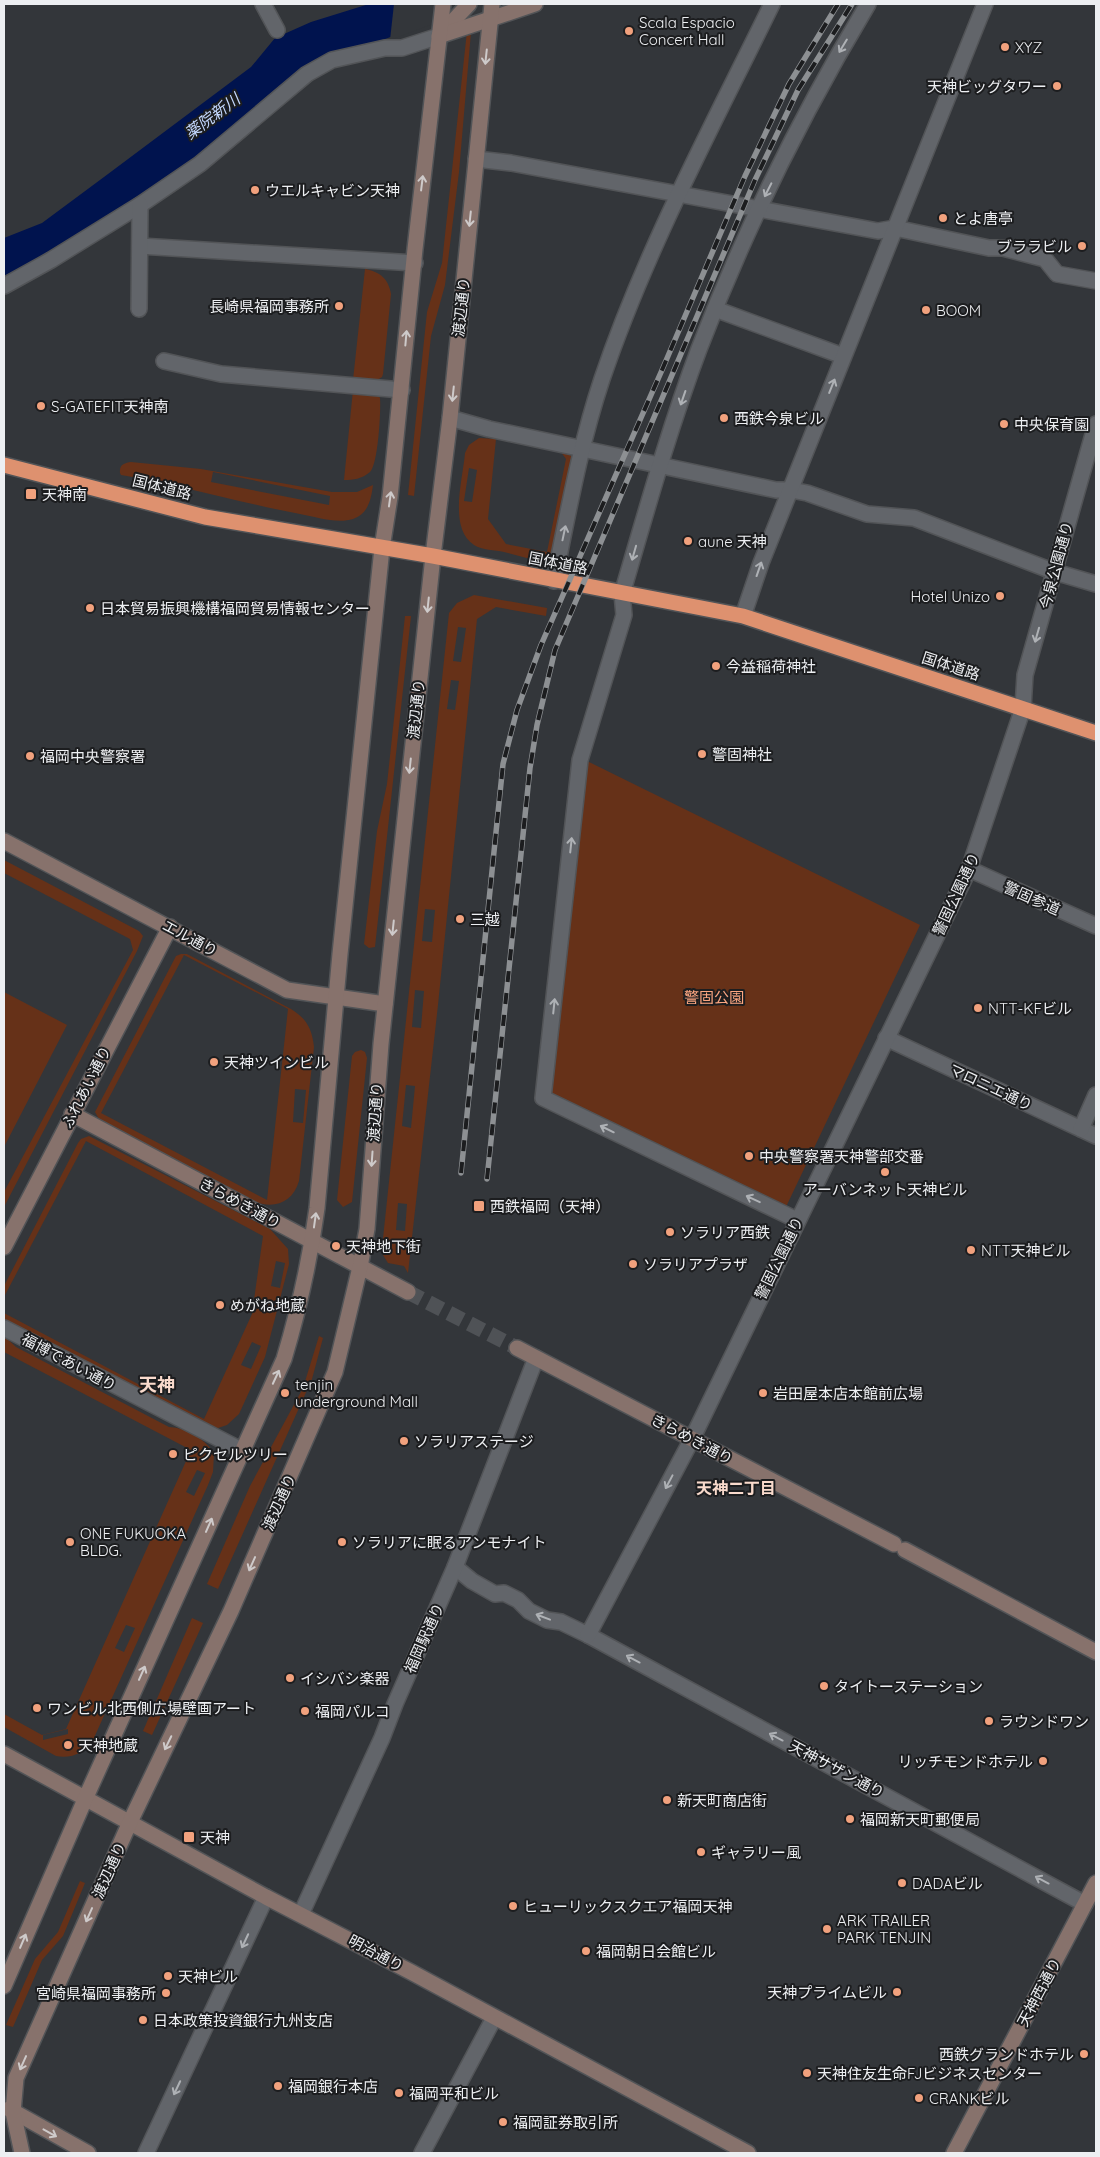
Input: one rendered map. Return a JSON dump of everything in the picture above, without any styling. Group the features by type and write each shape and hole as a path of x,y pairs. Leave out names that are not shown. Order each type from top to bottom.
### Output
{"highway":[{"name":"国体道路","path":"4,465 205,517 433,556 554,581 743,616 1096,733"}],"main road":[{"path":"4,1986 86,1797 241,1450 284,1359 298,1311 312,1242 382,548 390,497 402,390 416,240 443,28 443,4"},
{"path":"443,28 468,4"},
{"path":"443,28 491,11 535,4"},
{"name":"渡辺通り","path":"22,2153 8,2108 16,2078 130,1822 228,1616 335,1372 360,1267 367,1229 385,1004 433,556 450,418 491,11"},
{"name":"エル通り","path":"4,842 170,927 287,990 385,1004"},
{"name":"ふれあい通り","path":"4,1246 170,927"},
{"name":"きらめき通り","path":"72,1114 408,1292"},
{"name":"きらめき通り","path":"516,1348 899,1547 1096,1652"},
{"name":"明治通り","path":"4,1754 748,2153"},
{"name":"天神西通り","path":"954,2153 1096,1883"},
{"path":"8,2108 88,2153"}],"street":[{"path":"264,4 277,30"},
{"path":"554,581 582,449 602,379 625,317 680,194 772,4"},
{"path":"797,1220 544,1098 580,760 624,615 622,594 660,466 715,309 758,208 833,63 868,4"},
{"path":"743,616 761,563 985,4"},
{"path":"4,286 51,260 140,205 200,164 307,74 332,60 385,48 402,48 443,28"},
{"path":"476,159 511,163 878,231 895,228 1020,252 1045,259 1057,274 1096,281"},
{"path":"140,205 140,309"},
{"path":"140,246 415,263"},
{"path":"715,309 843,356"},
{"path":"164,361 221,374 402,390"},
{"path":"450,418 489,429 660,466 776,490 791,490 867,514 914,518 1055,572 1096,584"},
{"name":"今泉公園通り","path":"1023,708 1025,675 1096,424"},
{"name":"警固公園通り","path":"588,1635 692,1439 969,869 1023,708"},
{"name":"警固参道","path":"969,869 1096,926"},
{"name":"マロニエ通り","path":"886,1038 1096,1136"},
{"path":"1081,1128 1096,1095"},
{"name":"福博であい通り","path":"4,1328 241,1450"},
{"name":"福岡駅通り","path":"301,1914 382,1738 455,1567 536,1358"},
{"name":"天神サザン通り","path":"455,1567 472,1581 495,1594 504,1593 518,1600 529,1611 547,1620 561,1622 588,1635 1085,1904"},
{"path":"146,2153 266,1896"},
{"path":"422,2153 494,2018"}],"green space":[{"path":"467,31 471,32 459,172 445,285 431,336 414,496 408,495 427,312 442,263"},
{"path":"365,269 379,274 388,284 391,294 383,374 382,377 374,382 353,380"},
{"path":"353,390 376,393 380,398 378,437 375,459 370,472 357,479 344,480"},
{"path":"479,438 496,439 488,519 506,544 547,552 566,459 561,452 569,454 573,458 555,549 546,558 531,559 481,548 474,545 466,537 461,527 459,502 465,453 469,445","holes":["469,468 477,470 472,502 464,501"]},
{"path":"131,462 201,469 332,492 357,492 373,485 370,501 362,514 353,519 340,521 278,510 121,475 121,466","holes":["213,472 330,496 329,505 211,482"]},
{"path":"474,595 547,608 546,616 496,607 477,619 438,1005 408,1273 404,1266 388,1263 383,1255 382,1248 449,613 457,603","holes":["458,627 466,628 461,662 453,661","451,680 459,681 455,710 447,709","425,909 435,910 432,942 422,941","415,990 424,991 421,1028 412,1027","406,1085 415,1086 411,1128 402,1126","398,1203 407,1204 405,1231 396,1230"]},
{"path":"405,616 411,616 375,947 369,948 364,944 377,831 387,784"},
{"name":"警固公園","path":"587,761 920,925 785,1209 547,1094"},
{"path":"4,860 139,931 143,936 137,951 4,1207 4,1192 133,950 130,939 4,873"},
{"path":"187,954 291,1009 308,1025 314,1047 299,1181 288,1199 282,1202 270,1205 256,1202 99,1119 95,1112 176,956","holes":["184,955 288,1009 267,1200 101,1113","295,1089 306,1090 303,1123 293,1122"]},
{"path":"4,992 67,1025 4,1147"},
{"path":"361,1050 365,1052 367,1058 352,1202 343,1207 337,1200 352,1056 355,1052"},
{"path":"89,1136 270,1229 288,1249 289,1264 265,1357 239,1414 227,1425 218,1428 206,1426 4,1320 4,1313 204,1419 252,1314 263,1236 86,1141 4,1297 4,1286 81,1139","holes":["276,1261 285,1263 280,1288 271,1286","252,1342 261,1346 251,1369 241,1365"]},
{"path":"4,1336 16,1347 169,1427 182,1429 195,1435 214,1453 213,1472 208,1485 93,1740 82,1752 67,1757 56,1756 4,1727 4,1714 42,1735 66,1729 191,1450 4,1352","holes":["197,1470 205,1473 194,1496 186,1492","126,1625 135,1628 124,1652 115,1648","68,1729 68,1734 43,1740 43,1735"]},
{"path":"319,1336 323,1338 312,1379 218,1589 207,1584 250,1486 303,1388"},
{"path":"192,1618 203,1623 152,1735 143,1731"},
{"path":"80,1881 85,1883 63,1936 42,1960 13,2027 6,2025 35,1959 58,1932"}],"water":[{"name":"薬院新川","path":"369,4 480,4 385,39 321,58 190,163 50,255 4,277 4,238 42,223 251,67 275,38 311,22"}],"pier":[{"path":"394,4 483,4 390,40"}],"tunnel":[{"path":"408,1292 517,1348"}],"railway":[{"path":"461,1173 503,764 517,710 541,645 745,176 789,84 838,4"},
{"path":"487,1179 530,768 537,725 555,650 755,180 798,90 852,4"}],"place":[{"name":"Scala Espacio Concert Hall","path":"629,31"},
{"name":"XYZ","path":"1005,47"},
{"name":"天神ビッグタワー","path":"1057,86"},
{"name":"ウエルキャビン天神","path":"255,190"},
{"name":"とよ唐亭","path":"943,218"},
{"name":"ブララビル","path":"1082,246"},
{"name":"長崎県福岡事務所","path":"339,306"},
{"name":"BOOM","path":"926,310"},
{"name":"S-GATEFIT天神南","path":"41,406"},
{"name":"西鉄今泉ビル","path":"724,418"},
{"name":"中央保育園","path":"1004,424"},
{"name":"天神南","path":"31,494"},
{"name":"aune 天神","path":"688,541"},
{"name":"Hotel Unizo","path":"1000,596"},
{"name":"日本貿易振興機構福岡貿易情報センター","path":"90,608"},
{"name":"今益稲荷神社","path":"716,666"},
{"name":"警固神社","path":"702,754"},
{"name":"福岡中央警察署","path":"30,756"},
{"name":"三越","path":"460,919"},
{"name":"NTT-KFビル","path":"978,1008"},
{"name":"天神ツインビル","path":"214,1062"},
{"name":"中央警察署天神警部交番","path":"749,1156"},
{"name":"アーバンネット天神ビル","path":"885,1172"},
{"name":"西鉄福岡（天神）","path":"479,1206"},
{"name":"ソラリア西鉄","path":"670,1232"},
{"name":"天神地下街","path":"336,1246"},
{"name":"NTT天神ビル","path":"971,1250"},
{"name":"ソラリアプラザ","path":"633,1264"},
{"name":"めがね地蔵","path":"220,1305"},
{"name":"tenjin underground Mall","path":"285,1393"},
{"name":"岩田屋本店本館前広場","path":"763,1393"},
{"name":"ソラリアステージ","path":"404,1441"},
{"name":"ピクセルツリー","path":"173,1454"},
{"name":"ONE FUKUOKA BLDG.","path":"70,1542"},
{"name":"ソラリアに眠るアンモナイト","path":"342,1542"},
{"name":"イシバシ楽器","path":"290,1678"},
{"name":"タイトーステーション","path":"824,1686"},
{"name":"ワンビル北西側広場壁画アート","path":"37,1708"},
{"name":"福岡パルコ","path":"305,1711"},
{"name":"ラウンドワン","path":"989,1721"},
{"name":"天神地蔵","path":"68,1745"},
{"name":"リッチモンドホテル","path":"1043,1761"},
{"name":"新天町商店街","path":"667,1800"},
{"name":"福岡新天町郵便局","path":"850,1819"},
{"name":"天神","path":"189,1837"},
{"name":"ギャラリー風","path":"701,1852"},
{"name":"DADAビル","path":"902,1883"},
{"name":"ヒューリックスクエア福岡天神","path":"513,1906"},
{"name":"ARK TRAILER PARK TENJIN","path":"827,1929"},
{"name":"福岡朝日会館ビル","path":"586,1951"},
{"name":"天神ビル","path":"168,1976"},
{"name":"天神プライムビル","path":"897,1992"},
{"name":"宮崎県福岡事務所","path":"166,1993"},
{"name":"日本政策投資銀行九州支店","path":"143,2020"},
{"name":"西鉄グランドホテル","path":"1084,2054"},
{"name":"天神住友生命FJビジネスセンター","path":"807,2073"},
{"name":"福岡銀行本店","path":"278,2086"},
{"name":"福岡平和ビル","path":"399,2093"},
{"name":"CRANKビル","path":"919,2098"},
{"name":"福岡証券取引所","path":"503,2122"}],"district":[{"name":"天神","path":"157,1384"},
{"name":"天神二丁目","path":"736,1488"}]}
